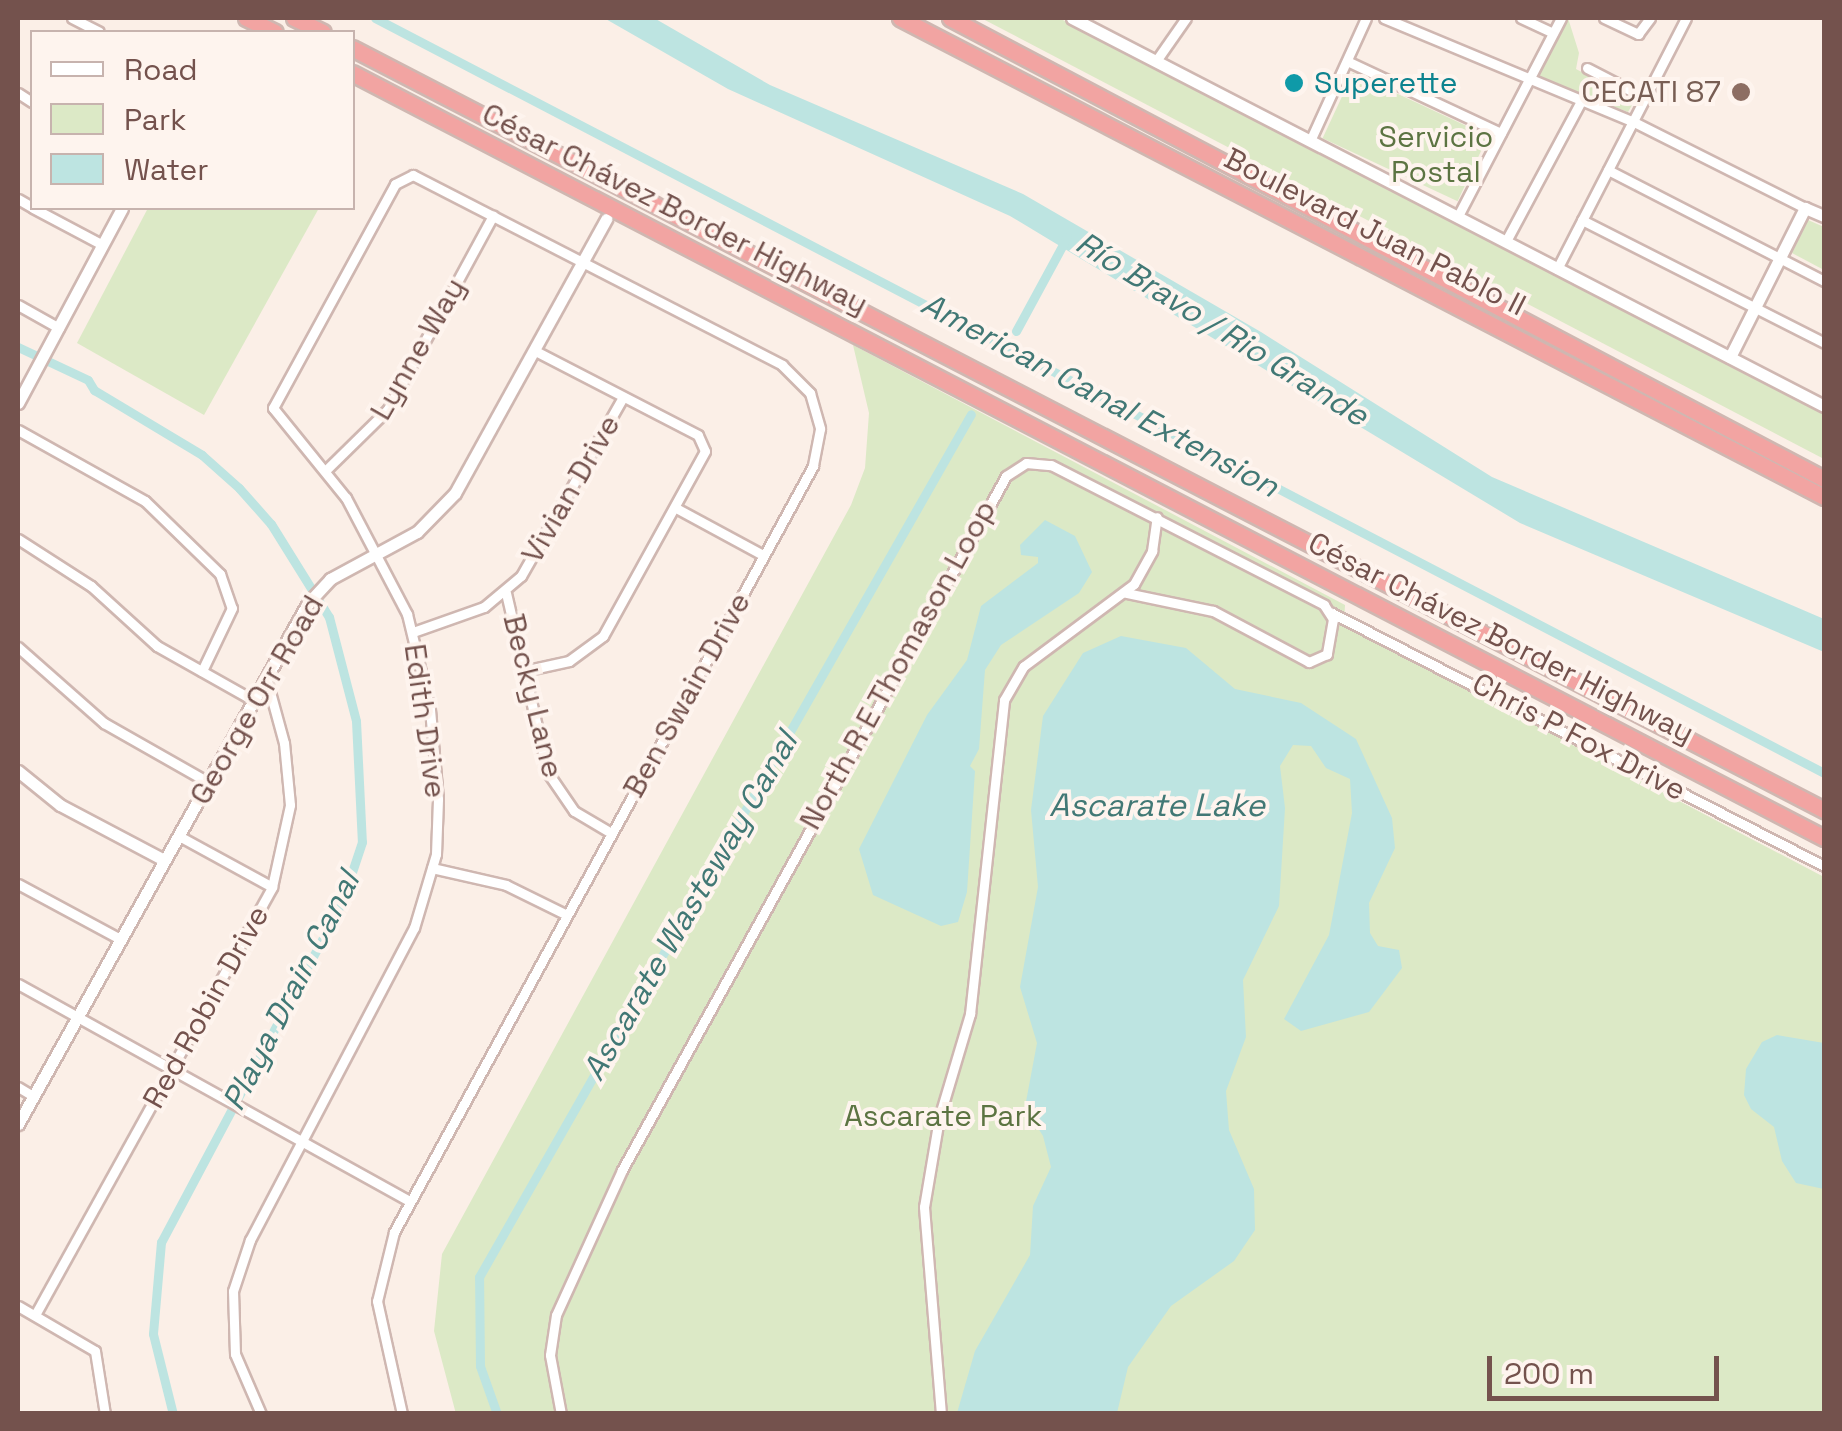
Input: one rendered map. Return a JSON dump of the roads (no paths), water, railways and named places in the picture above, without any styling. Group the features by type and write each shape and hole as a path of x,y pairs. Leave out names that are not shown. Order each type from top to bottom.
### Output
{"highway":[{"path":"246,18 271,30"},
{"path":"294,18 319,30"},
{"name":"Boulevard Juan Pablo II","path":"900,18 1824,496"},
{"name":"Boulevard Juan Pablo II","path":"954,19 1823,476"},
{"name":"César Chávez Border Highway","path":"355,50 1824,810"},
{"name":"César Chávez Border Highway","path":"355,75 1824,838"}],"street":[{"path":"72,18 95,30"},
{"path":"1072,18 1824,406"},
{"path":"1156,62 1186,18"},
{"path":"1310,141 1366,18"},
{"path":"1384,18 1634,122 1824,216"},
{"path":"1521,18 1553,33"},
{"path":"1458,216 1562,18"},
{"path":"1604,18 1638,34 1650,18"},
{"path":"1557,268 1686,18"},
{"path":"1348,61 1501,133"},
{"path":"1587,68 1645,98"},
{"path":"1506,242 1580,102"},
{"path":"1608,170 1824,282"},
{"name":"Ben Swain Drive","path":"402,1414 377,1301 384,1261 409,1201 817,454 819,417 810,393 782,365 406,175"},
{"name":"Edith Drive","path":"262,1414 235,1354 233,1291 250,1240 414,928 432,868 438,785 413,632 378,554 326,470 273,406 395,184 406,175"},
{"path":"1730,357 1805,208"},
{"path":"39,210 102,244"},
{"path":"18,403 121,210"},
{"name":"Lynne Way","path":"326,470 388,409 493,216"},
{"name":"George Orr Road","path":"18,1124 312,598 321,587 417,532 455,494 606,219"},
{"path":"1582,220 1824,343"},
{"path":"18,305 59,328"},
{"path":"528,670 568,661 603,636 676,508 705,446 698,435 536,350"},
{"name":"Vivian Drive","path":"413,632 467,615 506,593 538,553 623,397"},
{"path":"18,430 145,501 220,574 232,608 202,672"},
{"name":"North R E Thomason Loop","path":"561,1414 550,1355 556,1315 622,1170 994,490 1017,467 1042,463 1158,517 1332,613"},
{"path":"676,508 764,555"},
{"path":"941,1414 924,1207 939,1118 970,1014 1004,700 1024,666 1126,593 1148,561 1158,517"},
{"path":"18,539 92,586 149,640 253,700"},
{"name":"Becky Lane","path":"506,593 528,670 541,752 554,786 574,811 611,833"},
{"path":"1126,593 1213,611 1312,663 1327,654 1332,613"},
{"name":"Chris P Fox Drive","path":"1332,613 1824,866"},
{"path":"18,647 104,723 208,782"},
{"name":"Red Robin Drive","path":"35,1315 272,886 290,805 284,742 266,677"},
{"path":"18,771 60,804 164,860"},
{"path":"179,836 272,886"},
{"path":"432,868 506,886 568,914"},
{"path":"18,884 120,939"},
{"path":"18,984 409,1201"},
{"path":"18,1087 33,1096"},
{"path":"18,1306 96,1350 105,1414"}],"water":[{"name":"Río Bravo / Rio Grande","path":"604,18 654,18 770,85 1023,194 1261,332 1492,477 1824,619 1824,652 1520,523 1010,216 728,89"},
{"name":"Ascarate Lake","path":"1045,520 1075,536 1092,572 1079,593 1001,645 985,670 979,749 970,766 975,771 967,892 958,922 941,926 873,895 859,849 927,715 967,660 981,606 1038,563 1038,557 1021,555 1020,545"},
{"name":"Ascarate Lake","path":"1121,636 1186,648 1235,689 1301,703 1356,739 1392,818 1395,848 1369,903 1370,933 1378,946 1399,950 1402,968 1369,1012 1301,1031 1284,1019 1329,935 1352,813 1350,779 1326,768 1311,746 1293,745 1280,766 1285,808 1279,906 1243,980 1246,1037 1226,1091 1229,1130 1254,1189 1255,1230 1234,1261 1171,1306 1128,1367 1117,1413 957,1413 975,1351 1030,1255 1033,1206 1051,1167 1043,1136 1025,1107 1037,1043 1020,987 1038,887 1031,810 1043,716 1083,653"},
{"path":"1777,1035 1824,1043 1824,1189 1796,1183 1782,1161 1774,1127 1751,1109 1744,1095 1746,1069 1762,1042"}],"waterway":[{"name":"American Canal Extension","path":"375,18 1824,773"},
{"name":"Ascarate Wasteway Canal","path":"1016,331 1067,237"},
{"name":"Playa Drain Canal","path":"18,347 88,380 94,390 202,455 239,488 271,524 329,617 356,721 362,842 342,902 161,1242 153,1334 173,1414"},
{"name":"Ascarate Wasteway Canal","path":"497,1414 480,1366 479,1277 971,414"}],"place":[{"name":"Superette","path":"1294,83"},
{"name":"CECATI 87","path":"1741,92"}],"park label":[{"name":"Servicio Postal","path":"1436,154"},
{"name":"Ascarate Park","path":"943,1116"}]}
